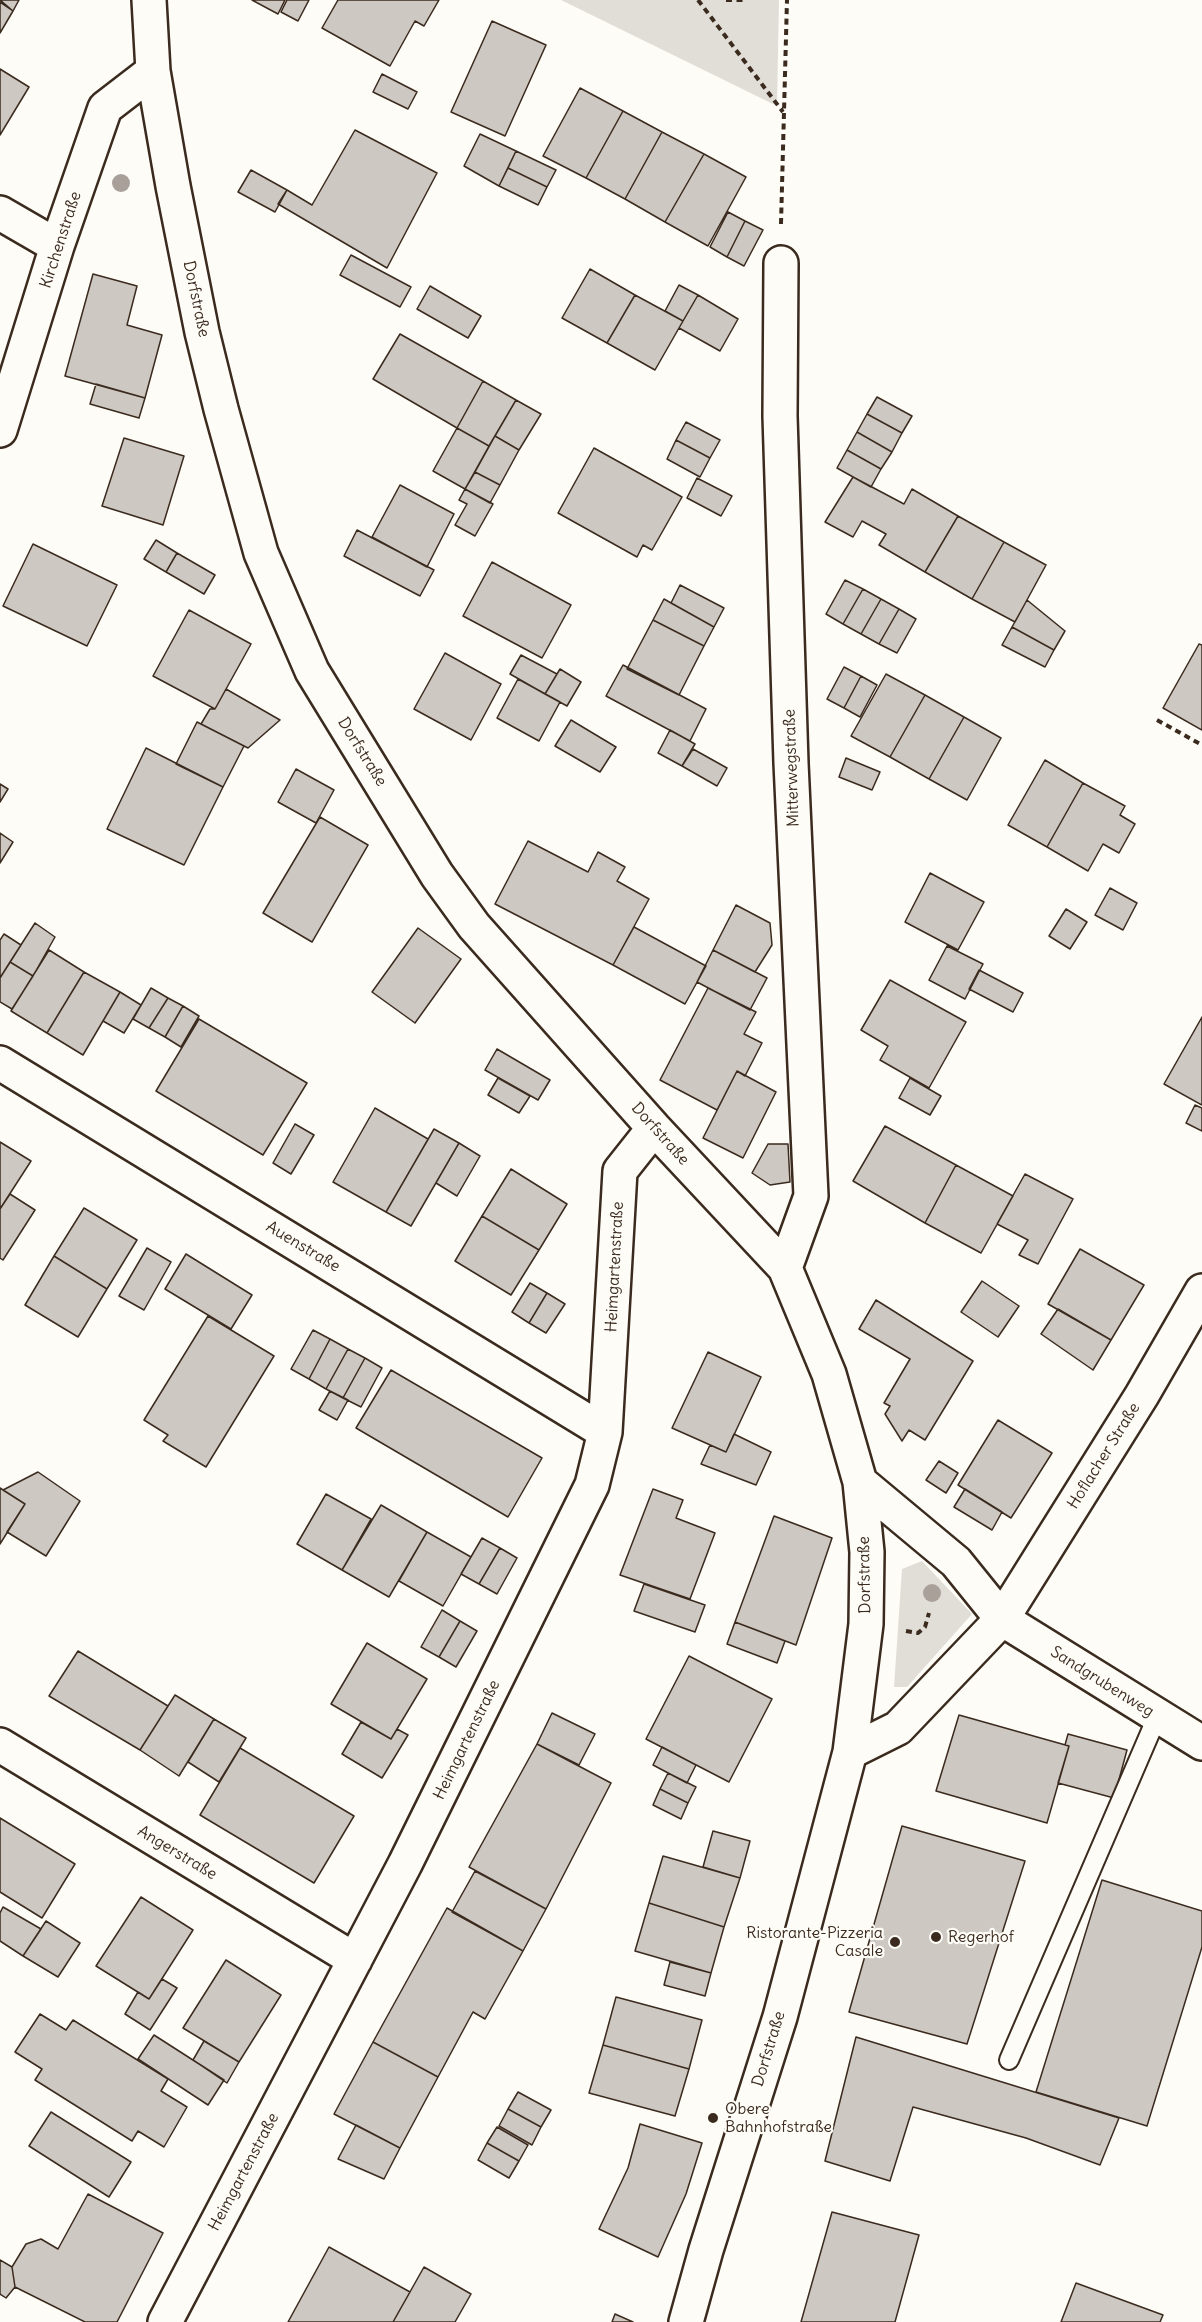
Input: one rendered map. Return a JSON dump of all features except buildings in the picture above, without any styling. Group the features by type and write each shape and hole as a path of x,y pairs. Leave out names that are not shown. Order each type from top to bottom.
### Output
{"street":[{"name":"Dorfstraße","path":"149,0 153,71 200,321 220,409 261,553 312,671 437,875 474,926 654,1128 785,1268 829,1374 860,1482 867,1552 866,1624 850,1752 780,2017 706,2250 686,2322"},
{"name":"Kirchenstraße","path":"0,430 57,246 105,108 153,71"},
{"path":"0,213 57,246"},
{"name":"Mitterwegstraße","path":"781,263 780,416 791,763 811,1196 785,1268"},
{"name":"Auenstraße","path":"0,1063 605,1432"},
{"name":"Heimgartenstraße","path":"165,2322 443,1789 592,1485 605,1432 620,1171 654,1128"},
{"name":"Hoflacher Straße","path":"850,1752 898,1728 1002,1619 1142,1395 1202,1291"},
{"path":"860,1482 956,1562 1002,1619"},
{"name":"Sandgrubenweg","path":"1002,1619 1202,1743"},
{"name":"Angerstraße","path":"0,1745 355,1960"}],"lane":[{"path":"1009,2060 1157,1717"}],"path":[{"path":"699,0 784,113"},
{"path":"726,0 743,0"},
{"path":"781,263 787,0"},
{"path":"1157,720 1202,745"}],"shaded area":[{"path":"561,0 779,0 777,106"},
{"path":"922,1561 972,1614 907,1687 894,1687 902,1569"}],"place":[{"name":"Regerhof","path":"936,1937"},
{"name":"Ristorante-Pizzeria Casale","path":"895,1942"},
{"name":"Obere Bahnhofstraße","path":"713,2118"}]}
